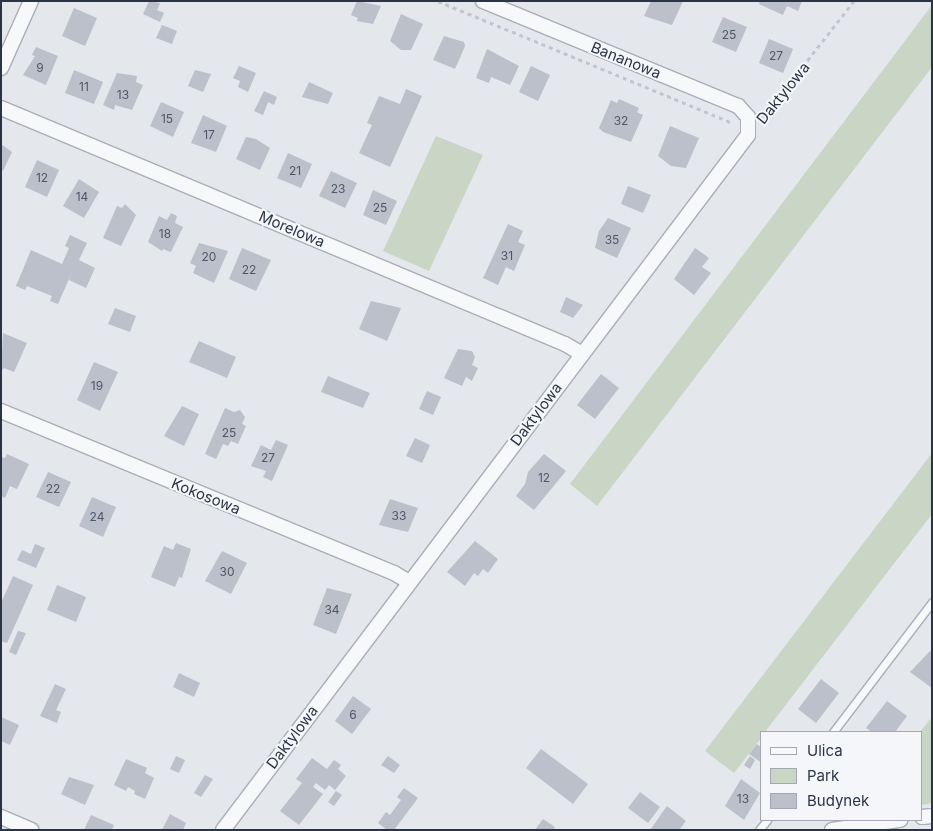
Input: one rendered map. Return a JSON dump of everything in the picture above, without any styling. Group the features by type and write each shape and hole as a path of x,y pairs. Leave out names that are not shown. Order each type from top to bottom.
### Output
{"street":[{"path":"1,68 31,1"},
{"name":"Bananowa","path":"483,1 738,106 750,120 743,130"},
{"name":"Morelowa","path":"1,108 565,344 582,354"},
{"name":"Daktylowa","path":"223,830 582,354 743,130"},
{"name":"Kokosowa","path":"1,411 394,573 409,582"},
{"path":"1,817 31,830"},
{"path":"832,830 893,821"}],"lane":[{"path":"834,731 932,602"}],"path":[{"path":"438,1 743,130"},
{"name":"Daktylowa","path":"743,130 854,1"}],"green space":[{"path":"932,5 932,67 597,506 570,484"},
{"path":"436,136 483,155 429,271 383,251"},
{"path":"932,453 932,514 766,731 760,731 760,740 734,773 705,751"},
{"path":"932,717 932,803 923,805 923,731 921,731"}],"building":[{"path":"149,1 160,3 157,10 164,13 160,22 143,14"},
{"path":"357,1 381,6 373,24 357,21 358,18 351,15"},
{"path":"651,1 683,1 672,25 644,16"},
{"path":"760,1 802,1 798,11 787,6 783,15 759,4"},
{"path":"74,8 97,18 85,46 62,36"},
{"path":"401,14 423,24 411,50 401,50 390,41"},
{"path":"723,17 747,27 736,52 712,42"},
{"path":"162,25 177,31 172,44 156,38"},
{"path":"444,36 464,42 465,46 455,69 433,60"},
{"path":"769,39 793,49 783,73 759,63"},
{"path":"36,47 58,56 46,85 23,75 35,56 32,55"},
{"path":"487,49 519,66 510,85 491,77 489,83 476,78"},
{"path":"239,66 256,73 248,92 238,87 240,81 233,78"},
{"path":"531,66 550,75 538,101 519,92"},
{"path":"74,70 103,82 94,104 65,93"},
{"path":"195,70 211,74 203,92 188,86"},
{"path":"117,73 137,76 136,82 143,85 132,110 115,105 114,110 103,105"},
{"path":"309,82 333,93 328,104 302,97"},
{"path":"406,89 422,96 390,167 359,153 372,125 367,123 379,96 400,104"},
{"path":"264,91 277,97 274,105 268,102 263,115 254,111"},
{"path":"619,99 639,108 637,112 643,115 631,142 603,132 599,128 611,100 617,103"},
{"path":"161,102 184,112 173,137 150,126"},
{"path":"203,115 227,126 216,152 191,143"},
{"path":"670,126 699,138 686,168 671,166 658,156"},
{"path":"246,137 256,139 270,148 260,170 236,159"},
{"path":"1,144 12,152 3,171 1,170"},
{"path":"288,153 312,164 301,188 277,178"},
{"path":"37,160 59,170 47,197 25,187"},
{"path":"331,171 357,183 345,208 319,196"},
{"path":"79,179 99,192 84,218 63,206"},
{"path":"628,186 651,195 643,213 621,204"},
{"path":"373,190 397,201 386,225 363,215"},
{"path":"125,204 136,215 121,246 103,238 117,206 122,208"},
{"path":"171,213 177,216 175,223 183,227 171,252 163,249 162,251 148,242 159,216 167,220"},
{"path":"608,218 631,228 617,258 595,248 599,231"},
{"path":"508,224 523,231 518,242 525,245 514,271 506,267 498,285 483,278"},
{"path":"70,235 87,243 79,260 95,268 86,288 69,280 73,270 58,304 50,301 52,296 27,286 25,290 16,286 31,250 62,264 69,248 65,246"},
{"path":"199,243 228,251 214,283 193,273 196,266 190,263"},
{"path":"242,248 271,260 256,291 229,279"},
{"path":"695,248 709,258 702,267 711,273 694,295 674,279"},
{"path":"566,297 583,305 573,318 560,312"},
{"path":"371,301 401,308 387,341 359,329"},
{"path":"115,308 136,316 130,332 108,324"},
{"path":"3,333 27,343 14,372 4,368 1,371"},
{"path":"199,341 236,357 227,378 189,362"},
{"path":"458,349 472,351 475,357 472,365 478,368 472,381 466,377 462,386 444,378"},
{"path":"94,362 118,372 100,411 77,400"},
{"path":"601,374 619,388 595,419 577,405"},
{"path":"328,376 370,393 363,408 321,392"},
{"path":"427,391 441,397 433,415 419,409"},
{"path":"182,406 199,414 184,446 164,436"},
{"path":"225,408 234,412 240,410 245,417 242,424 246,426 238,444 231,441 228,446 223,444 216,459 205,454"},
{"path":"415,438 430,445 422,463 406,456"},
{"path":"276,440 288,445 272,481 263,477 266,471 251,466 261,445 271,450"},
{"path":"7,454 29,464 17,489 10,486 5,498 1,496 1,457 5,458"},
{"path":"544,454 566,471 534,510 516,496 525,484 528,472"},
{"path":"48,472 71,482 59,507 36,497"},
{"path":"92,497 116,507 103,537 79,526"},
{"path":"390,499 418,508 408,532 379,525"},
{"path":"475,541 498,559 488,573 483,569 478,576 474,573 465,586 447,572"},
{"path":"176,543 191,549 182,578 179,577 175,587 151,577 164,546 173,550"},
{"path":"35,544 45,548 36,568 17,560 22,550 31,554"},
{"path":"222,551 247,563 231,594 205,581"},
{"path":"13,576 33,585 7,643 1,641 1,603"},
{"path":"57,585 86,597 76,622 47,610"},
{"path":"327,588 352,594 336,634 313,625"},
{"path":"18,631 26,633 16,655 9,652"},
{"path":"930,651 932,652 932,688 910,672"},
{"path":"179,673 200,683 194,697 173,687"},
{"path":"821,679 839,693 816,723 798,709"},
{"path":"55,684 66,689 56,710 61,712 57,723 40,716"},
{"path":"353,696 371,709 352,734 335,721"},
{"path":"887,701 907,716 896,731 870,731 866,728"},
{"path":"1,717 19,725 10,745 1,741"},
{"path":"757,744 760,746 760,762 749,754"},
{"path":"541,749 588,784 573,804 526,768"},
{"path":"176,756 185,760 179,773 170,769"},
{"path":"388,756 400,765 394,773 381,765"},
{"path":"750,756 755,760 750,769 744,765"},
{"path":"312,758 327,769 334,760 341,765 338,769 346,776 335,790 329,785 325,790 316,783 313,787 323,794 299,825 280,811 302,783 296,779"},
{"path":"126,759 147,768 145,773 154,778 145,799 134,794 135,791 128,787 126,791 114,785"},
{"path":"205,775 213,779 201,797 194,793"},
{"path":"69,777 94,785 85,805 61,794"},
{"path":"741,779 760,793 744,820 725,806"},
{"path":"404,788 418,798 394,830 387,830 378,823 386,812 390,815 401,800 397,797"},
{"path":"336,791 342,795 334,806 328,802"},
{"path":"640,792 660,807 648,823 628,808"},
{"path":"667,806 686,821 679,830 650,830"},
{"path":"170,814 186,823 183,830 162,830"},
{"path":"91,815 114,825 112,830 84,830"},
{"path":"543,819 555,827 553,830 535,830"}]}
